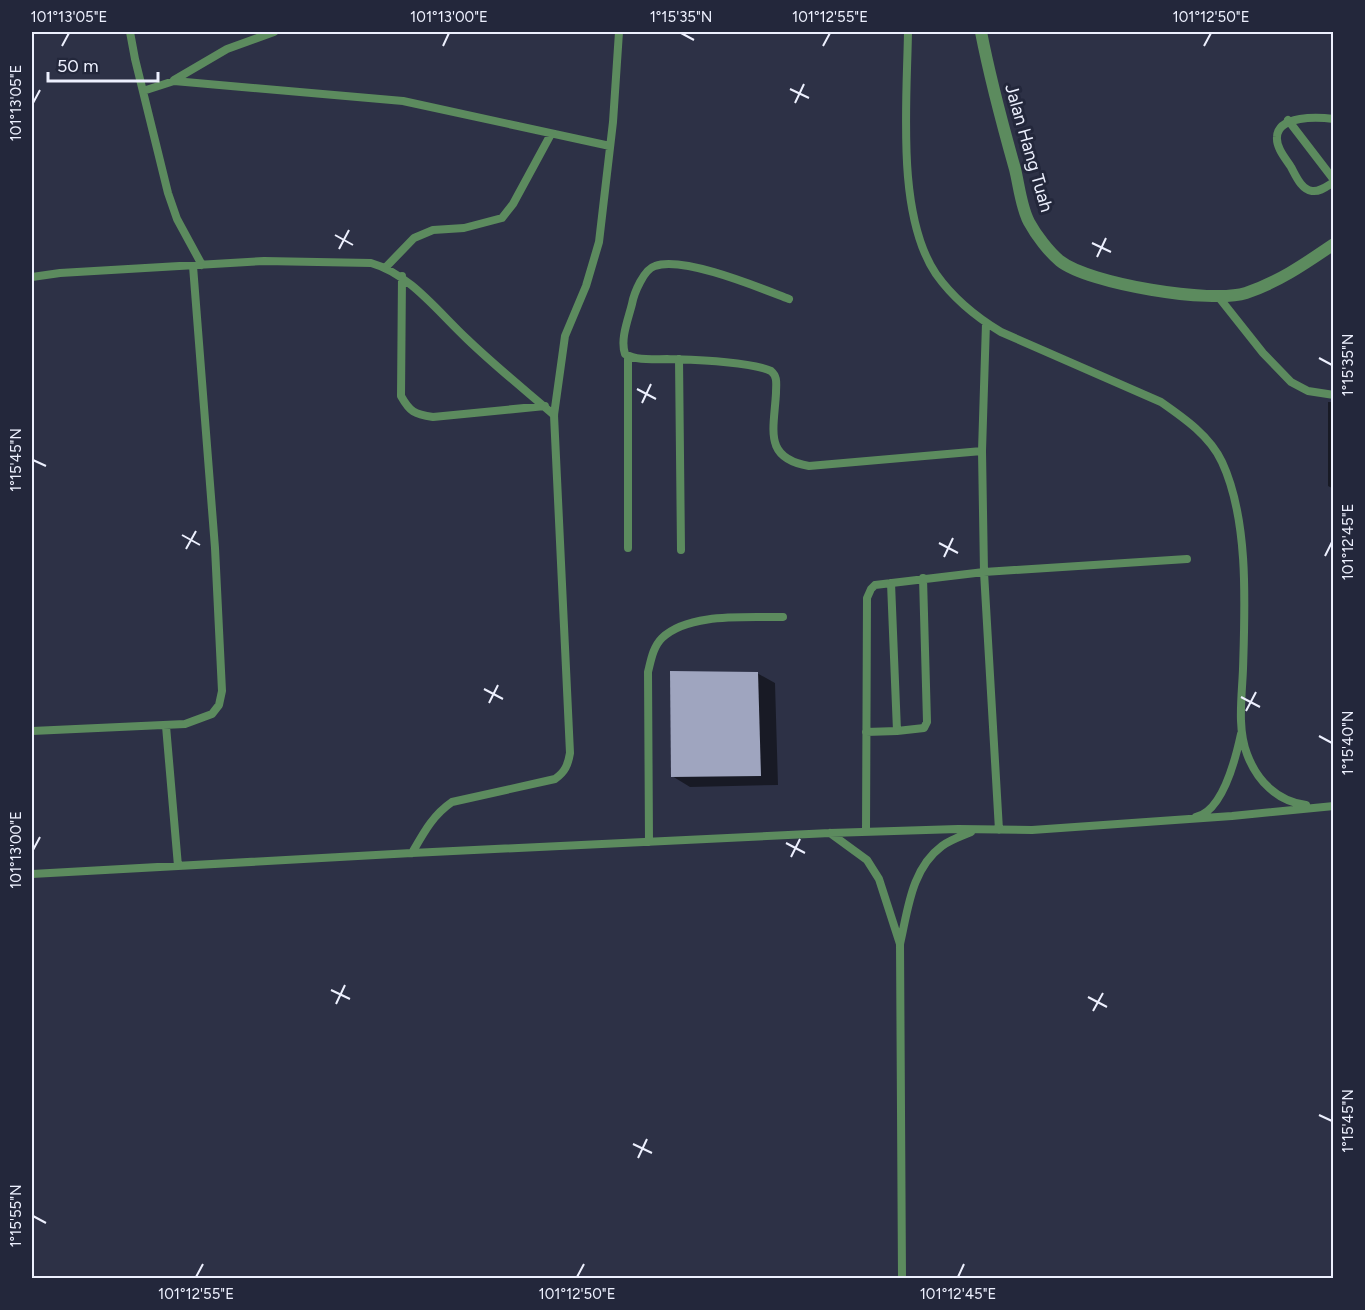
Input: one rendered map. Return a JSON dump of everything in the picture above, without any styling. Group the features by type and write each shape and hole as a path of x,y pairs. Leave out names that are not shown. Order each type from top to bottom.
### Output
{"street":[{"name":"Jalan Hang Tuah","path":"981,32 992,85 1029,220 1060,261 1095,278 1156,291 1218,295 1244,294 1291,274 1334,244"}],"lane":[{"path":"32,731 185,724 212,714 219,705 222,690 198,265 168,194 130,32"},
{"path":"143,91 174,81 228,49 274,32"},
{"path":"412,853 429,822 441,809 453,802 555,779 568,765 570,753 554,415 565,336 586,286 599,242 610,146 619,32"},
{"path":"908,32 907,162 912,214 922,247 936,274 958,300 986,323 1042,351 1161,402 1192,425 1222,460 1233,491 1240,529 1245,609 1242,728 1246,753 1258,777 1273,792 1292,803 1322,807"},
{"path":"174,81 403,101 610,146"},
{"path":"1288,120 1334,181 1321,190 1311,191 1304,187 1279,148 1276,138 1280,128 1288,120 1330,118 1334,127"},
{"path":"386,267 414,238 433,230 464,228 502,218 513,204 551,134"},
{"path":"32,277 60,273 264,261 371,263 386,267 402,276 469,341 554,415"},
{"path":"789,299 721,274 675,264 654,266 646,273 633,299 623,341 625,354 634,358 679,359 753,366 771,371 777,380 774,428 776,447 784,458 796,464 809,466 982,451"},
{"path":"402,276 401,396 408,409 433,417 544,406"},
{"path":"1218,295 1263,353 1291,382 1308,391 1334,395"},
{"path":"986,323 982,451 984,572 999,830"},
{"path":"627,548 628,356"},
{"path":"679,359 681,550"},
{"path":"866,832 867,598 871,589 876,585 984,572 1187,559"},
{"path":"866,732 924,728 927,722 923,578"},
{"path":"891,583 897,731"},
{"path":"649,842 648,672 653,653 661,640 673,629 702,620 783,617"},
{"path":"166,726 178,866"},
{"path":"1179,820 1201,816 1214,804 1225,788 1242,728"},
{"path":"32,874 830,833 1032,830 1334,806"},
{"path":"903,1278 900,944 911,894 928,860 942,846 976,830"},
{"path":"830,833 867,860 879,879 900,944"}],"building":[{"path":"670,671 758,672 761,776 671,777"}]}
